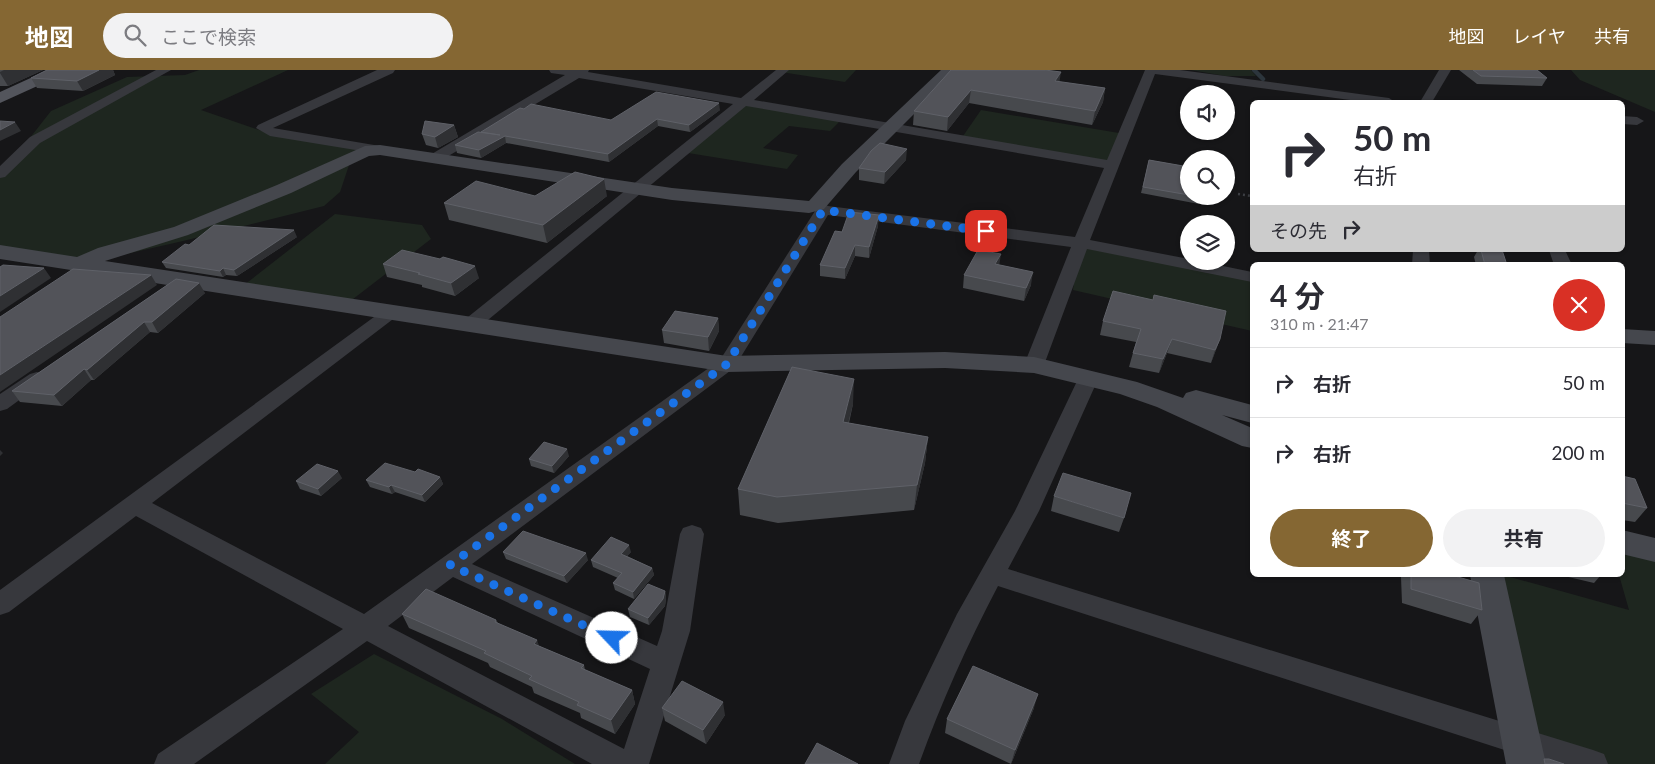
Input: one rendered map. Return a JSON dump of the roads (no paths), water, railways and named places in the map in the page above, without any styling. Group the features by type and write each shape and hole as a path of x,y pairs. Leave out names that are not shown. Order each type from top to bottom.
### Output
{"main road":[{"path":"0,88 41,70"},
{"path":"0,98 61,70"}],"street":[{"path":"0,174 35,140 165,70"},
{"path":"389,70 264,128 270,132 380,150 672,194 820,207 1081,243 1250,277"},
{"path":"555,70 580,72 890,128 1112,165"},
{"path":"470,325 783,70"},
{"path":"169,764 365,628 727,364 820,207 849,168 950,70"},
{"path":"1034,366 1112,165 1153,70 1375,100"},
{"path":"1427,100 1445,70"},
{"path":"435,158 580,72"},
{"path":"1625,120 1636,121"},
{"path":"75,271 106,253 181,231 284,189 352,156 366,151 380,150"},
{"path":"0,252 75,271 180,280 727,364 945,360 1034,366 1089,377 1128,388 1167,402 1250,438"},
{"path":"155,297 180,280"},
{"path":"0,604 392,313"},
{"path":"1625,336 1655,338"},
{"path":"0,404 49,370"},
{"path":"904,764 933,694 970,614 1027,511 1089,377"},
{"path":"1167,402 1194,399 1250,413"},
{"path":"135,505 622,764"},
{"path":"634,764 676,631 692,534"},
{"path":"1625,543 1655,550"},
{"path":"450,565 666,663"},
{"path":"991,574 1524,753 1593,764"},
{"path":"1487,577 1524,753"}],"waterway":[{"path":"1254,70 1263,79"}]}
